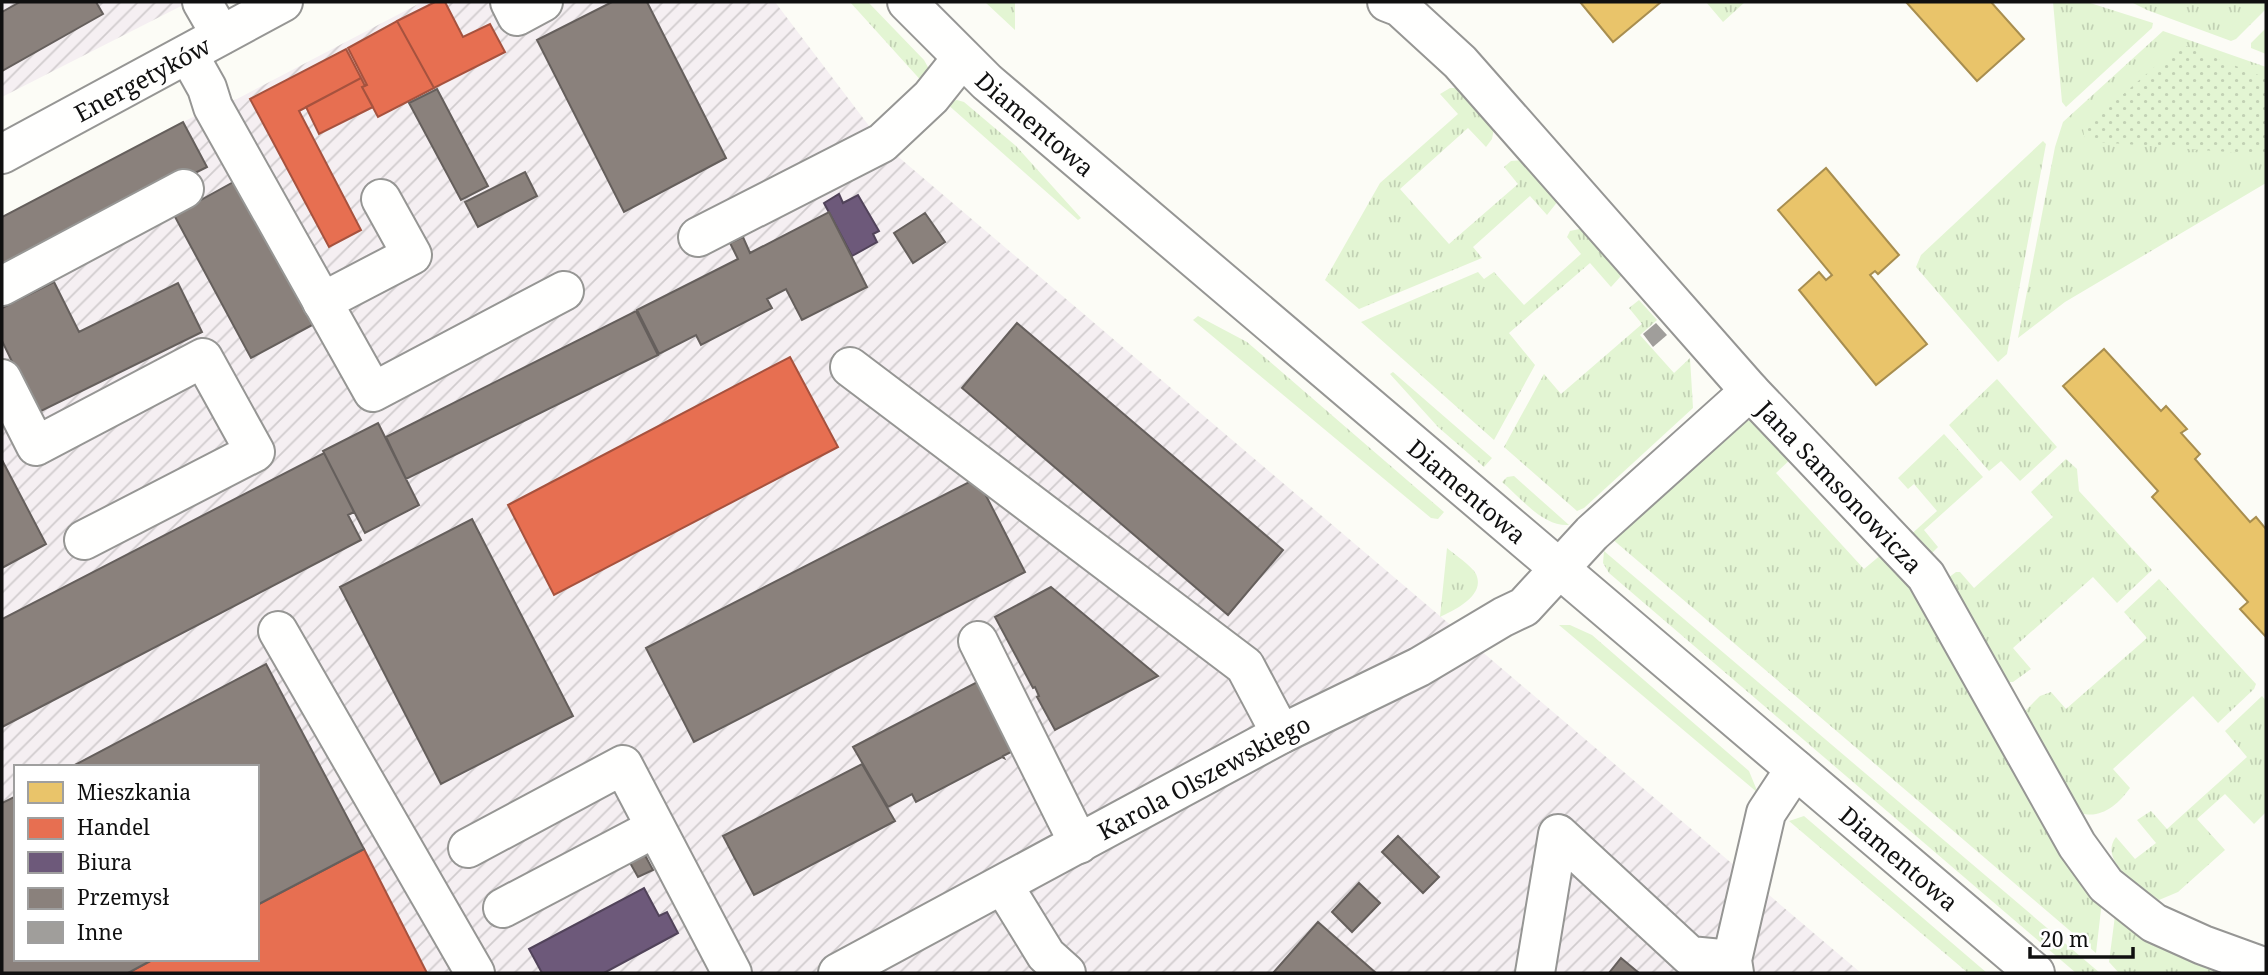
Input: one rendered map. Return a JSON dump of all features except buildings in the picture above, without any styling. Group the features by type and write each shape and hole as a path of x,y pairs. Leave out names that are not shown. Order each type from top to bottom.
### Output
{"street":[{"path":"202,2 221,35"},
{"name":"Energetyków","path":"2,154 283,2"},
{"path":"510,2 517,16 543,2"},
{"name":"Diamentowa","path":"907,2 962,58 1271,326 2035,973"},
{"name":"Jana Samsonowicza","path":"1397,4 1460,62 1750,391 1926,576 2077,845 2106,885 2154,923 2203,945 2266,968"},
{"path":"188,54 207,88 213,107 373,392 564,291"},
{"path":"698,237 882,143 931,97 962,58"},
{"path":"2,286 184,189"},
{"path":"323,302 412,256 381,199"},
{"path":"2,379 36,446 203,358 255,452 84,540"},
{"path":"850,367 1245,666 1281,734"},
{"name":"Karola Olszewskiego","path":"838,973 1281,734 1419,667 1524,607 1592,533 1750,391"},
{"path":"278,631 475,973"},
{"path":"978,641 1079,844"},
{"path":"468,848 622,765 732,973"},
{"path":"1535,973 1558,834 1690,956 1733,967 1766,813 1795,769"},
{"path":"503,908 655,828"},
{"path":"1003,885 1046,955 1066,973"}],"shaded area":[{"path":"2,2 189,2 2,97"},
{"path":"422,2 775,2 882,143 1861,973 2,973 2,217 213,107 237,99"}],"green space":[{"path":"850,2 868,2 924,60 929,69 925,85"},
{"path":"985,2 1015,2 1015,30"},
{"path":"1706,2 1745,2 1723,22"},
{"path":"2053,2 2087,2 2153,23 2152,28 2066,107 2062,102"},
{"path":"2131,2 2266,2 2266,9 2231,41"},
{"path":"2266,28 2266,54 2251,48 2251,43"},
{"path":"2163,31 2266,67 2266,183 2065,302 2018,338 2055,147 2063,122"},
{"path":"2181,44 2266,78 2266,155 2085,141 2083,129"},
{"path":"1450,88 1458,88 1495,123 1492,139 1486,147 1468,128 1400,189 1449,244 1518,184 1504,167 1511,161 1524,160 1558,201 1547,215 1530,196 1473,247 1482,258 1359,309 1325,280 1380,183 1458,114 1440,94"},
{"path":"957,100 964,102 1016,146 1081,218 1078,220 946,103"},
{"path":"2043,141 2046,144 2007,354 1998,362 1916,267 1921,255"},
{"path":"1584,228 1622,270 1621,276 1611,287 1590,263 1509,333 1535,365 1494,440 1361,322 1478,272 1484,279 1494,272 1524,305 1581,254 1567,237 1570,231"},
{"path":"1639,300 1657,320 1640,335 1674,373 1690,358 1693,408 1584,508 1577,511 1504,447 1544,374 1561,394 1642,324 1629,308"},
{"path":"1198,316 1247,342 1444,512 1438,519 1431,518 1193,320"},
{"path":"1393,372 1492,458 1484,467 1438,427 1390,374"},
{"path":"1997,379 2057,447 2020,481 2001,461 1989,471 1949,425"},
{"path":"1740,421 1753,421 1793,457 1776,473 1864,569 1882,554 1920,598 2102,901 2096,953 1611,538"},
{"path":"1944,434 1983,477 1924,530 1938,547 1930,555 1907,538 1937,511 1914,484 1908,489 1898,478"},
{"path":"2066,459 2077,469 2079,491 2152,570 2117,603 2093,577 2013,648 2031,669 2013,682 2007,682 1948,578 1960,572 1974,588 2053,517 2031,492"},
{"path":"1514,476 1569,525 1559,524 1541,516 1502,482 1507,477"},
{"path":"1447,548 1474,571 1478,582 1477,589 1467,601 1440,617"},
{"path":"1604,551 2100,973 2076,973 1609,573 1603,563"},
{"path":"2159,579 2256,684 2218,723 2193,696 2113,769 2130,788 2120,800 2101,813 2078,812 2024,712 2040,696 2051,692 2066,709 2147,638 2124,612"},
{"path":"1559,625 1570,625 1592,635 1749,771 1758,793"},
{"path":"2262,696 2266,701 2266,812 2254,824 2225,794 2197,819 2225,850 2178,892 2159,900 2117,865 2112,856 2116,837 2135,859 2156,843 2137,820 2151,811 2167,829 2247,757 2225,731"},
{"path":"1804,816 1987,973 1968,973 1789,821"},
{"path":"2116,908 2230,973 2119,973 2109,962"}]}
